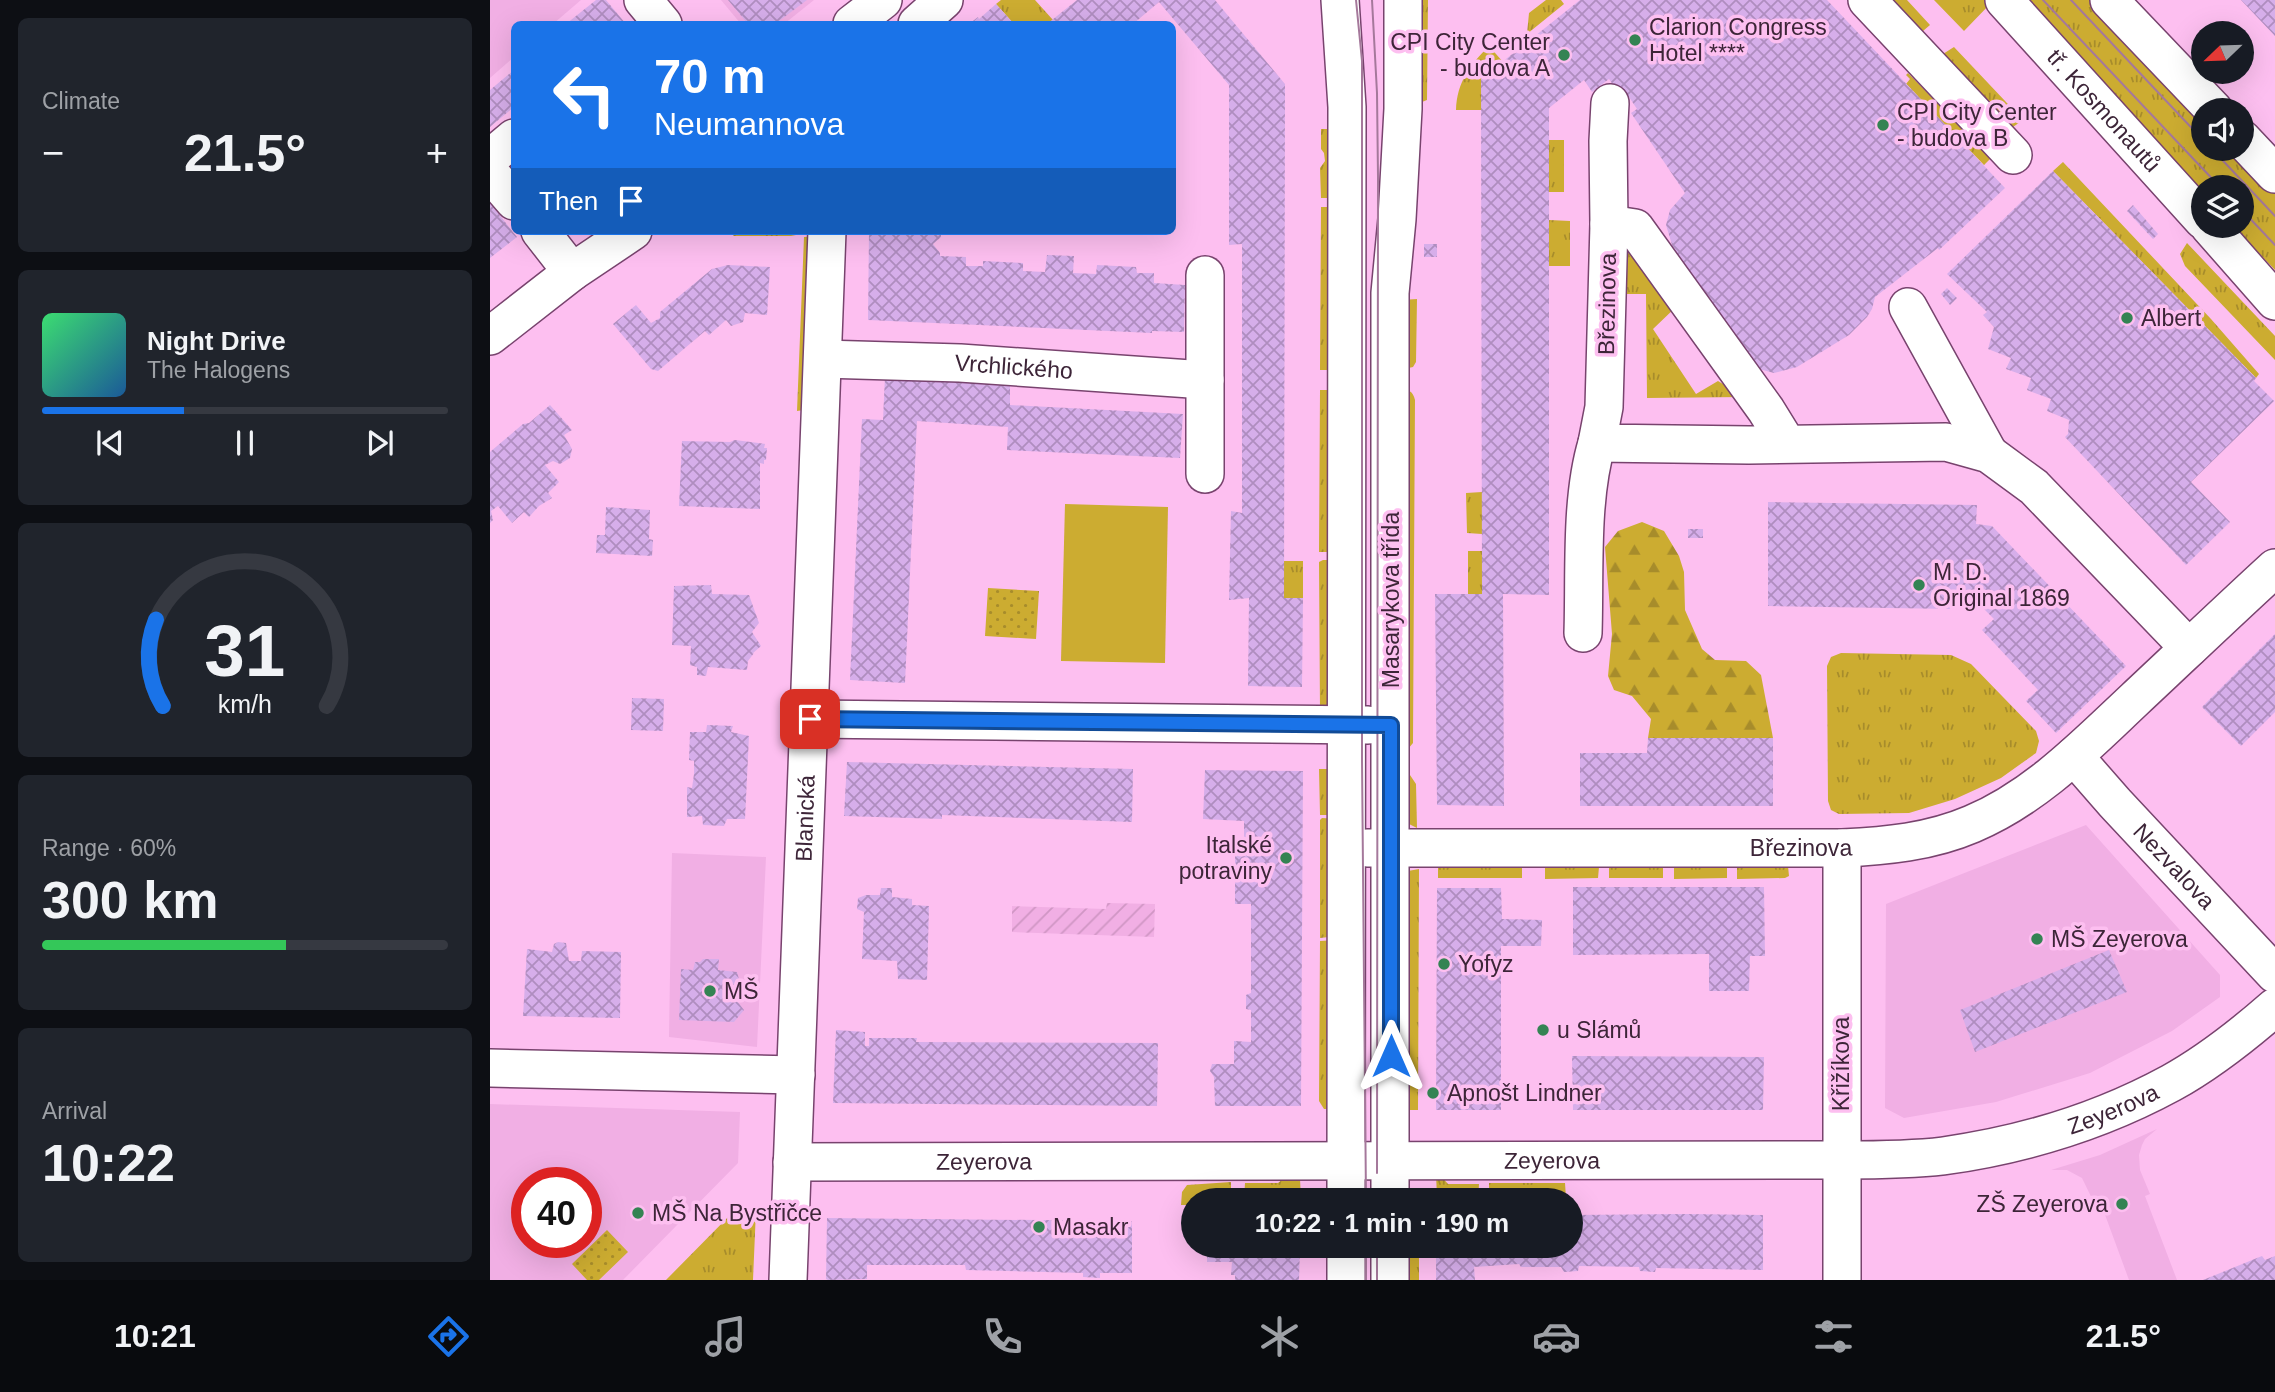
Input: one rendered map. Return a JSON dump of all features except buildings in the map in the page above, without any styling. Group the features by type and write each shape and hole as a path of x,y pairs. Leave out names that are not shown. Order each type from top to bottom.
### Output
{"street":[{"path":"856,21 883,0"},
{"path":"920,21 944,0"},
{"name":"Masarykova třída","path":"1340,0 1347,107 1346,1188"},
{"name":"Masarykova třída","path":"1390,1188 1404,848 1391,725 1390,293 1403,109 1403,0"},
{"path":"1867,0 2013,155"},
{"name":"tř. Kosmonautů","path":"2004,0 2191,207"},
{"path":"2109,0 2203,98"},
{"name":"Březinova","path":"1583,633 1589,474 1604,407 1610,103"},
{"path":"490,158 511,140"},
{"path":"2254,152 2275,174"},
{"path":"490,173 511,198"},
{"name":"Březinova","path":"1609,224 1635,228 1766,410 1787,444"},
{"path":"543,235 572,272"},
{"path":"490,337 572,272 627,235"},
{"name":"Blanická","path":"788,1280 827,235"},
{"path":"2220,238 2275,301"},
{"path":"1205,275 1205,474"},
{"path":"1908,307 1989,454"},
{"name":"Vrchlického","path":"823,359 960,363 1205,380"},
{"path":"1597,443 1947,442 1989,454 2034,487 2189,648"},
{"name":"Březinova","path":"1346,848 1842,848 1895,845 1932,838 1969,826 2004,810 2040,784 2074,756 2275,568"},
{"path":"810,719 1391,725"},
{"name":"Nezvalova","path":"2074,756 2275,974"},
{"name":"Křižíkova","path":"1842,848 1842,1280"},
{"name":"Zeyerova","path":"792,1162 1895,1160 1942,1156 2020,1141 2064,1128 2138,1099 2205,1062 2275,1007"},
{"path":"490,1068 796,1075"},
{"path":"1346,1258 1346,1280"},
{"path":"1390,1258 1390,1280"}],"shaded area":[{"path":"490,0 581,0 556,21 511,21 511,60 490,78"},
{"path":"721,0 814,0 788,21 738,21"},
{"name":"MŠ Zeyerova","path":"2086,825 2220,975 2220,997 2172,1031 2090,1073 1996,1102 1904,1118 1885,1108 1886,904"},
{"path":"672,853 766,857 757,1047 669,1037"},
{"path":"1107,903 1155,904 1154,937 1012,932 1012,906 1106,909"},
{"name":"MŠ Na Bystřičce","path":"490,1104 740,1112 738,1163 623,1280 490,1280"},
{"name":"ZŠ Zeyerova","path":"2157,1129 2142,1145 2139,1155 2140,1170 2150,1194 2145,1196 2177,1280 2129,1280 2104,1212 2099,1213 2082,1178 2067,1170 2051,1170 2100,1155"}],"green space":[{"path":"1001,0 1035,0 1053,20 1011,21 996,4"},
{"path":"1419,0 1428,0 1427,100 1417,104"},
{"path":"1546,0 1561,0 1564,4 1527,34 1529,13"},
{"path":"1879,0 1907,0 1930,25 1916,37"},
{"path":"1934,0 1990,0 1992,2 1964,31"},
{"path":"2021,0 2091,0 2191,104 2191,161 2245,161 2275,192 2275,270 2244,238 2254,238 2254,175 2191,175 2191,181"},
{"path":"1489,46 1503,62 1482,110 1456,110 1462,82"},
{"path":"1954,47 2023,120 2013,127 2005,128 1993,107 1976,88 1935,59"},
{"path":"1908,73 1989,156 1990,159 1984,165 1906,84 1910,79 1906,75"},
{"path":"1321,129 1338,129 1338,198 1321,198 1320,168 1325,161 1321,149"},
{"path":"1549,140 1564,140 1564,192 1549,192"},
{"path":"2063,162 2211,319 2259,374 2256,378 2053,171"},
{"path":"1321,207 1338,207 1338,370 1320,370"},
{"path":"1549,220 1570,221 1570,266 1549,266"},
{"path":"733,235 796,235 791,236"},
{"path":"817,236 804,410 797,411 804,237"},
{"path":"2187,243 2275,336 2275,360 2185,266 2180,254"},
{"path":"1629,253 1677,306 1653,329 1696,394 1718,381 1744,397 1647,398 1646,294 1622,294 1626,254"},
{"path":"1417,299 1416,362 1413,367 1404,369 1401,300"},
{"path":"1400,389 1410,392 1415,400 1413,743 1408,749"},
{"path":"1320,390 1339,390 1338,552 1319,552"},
{"path":"1482,492 1482,534 1467,533 1466,493"},
{"path":"1065,504 1168,507 1165,663 1061,661"},
{"path":"1642,522 1664,531 1679,556 1684,572 1685,610 1702,649 1715,660 1746,661 1761,675 1773,738 1648,738 1651,719 1632,696 1614,690 1608,676 1612,634 1605,547 1618,531"},
{"path":"1468,551 1482,551 1482,594 1468,594"},
{"path":"1338,560 1330,707 1320,713 1319,562"},
{"path":"1284,561 1303,561 1303,598 1284,598"},
{"path":"988,588 1039,591 1036,639 985,636"},
{"path":"1841,653 1951,655 1971,664 2036,731 2039,741 2036,753 2001,778 1955,799 1909,813 1839,814 1831,810 1828,801 1827,666 1831,657"},
{"path":"1319,769 1338,769 1338,815 1320,815"},
{"path":"1406,769 1416,784 1417,828 1405,822"},
{"path":"1322,818 1338,819 1337,1109 1324,1109 1319,1101 1320,941 1336,940 1329,937 1320,938"},
{"path":"1438,866 1522,866 1522,878 1438,878"},
{"path":"1674,866 1727,866 1727,878 1674,879"},
{"path":"1788,866 1789,876 1785,878 1737,879 1737,867"},
{"path":"1545,867 1599,867 1598,878 1545,879"},
{"path":"1609,867 1663,867 1663,878 1609,878"},
{"path":"1419,869 1418,1110 1398,1110 1408,871"},
{"path":"1436,1174 1448,1184 1479,1184 1479,1188 1437,1188"},
{"path":"1287,1176 1300,1178 1300,1188 1245,1188 1245,1183 1278,1183"},
{"path":"1231,1182 1231,1188 1185,1188 1187,1185"},
{"path":"1489,1183 1565,1183 1565,1188 1489,1188"},
{"path":"736,1209 756,1210 753,1280 666,1280"},
{"path":"607,1230 628,1252 599,1280 587,1280 572,1264 578,1258 602,1258 602,1235"},
{"path":"1399,1258 1419,1258 1419,1280 1399,1280"}],"tram line":[{"path":"1356,0 1362,61 1362,759 1366,1188"},
{"path":"1372,0 1378,177 1377,1173"},
{"path":"2043,0 2209,175"},
{"path":"2071,0 2191,127"},
{"path":"2223,161 2275,216"},
{"path":"2254,223 2275,245"},
{"path":"1366,1258 1366,1280"},
{"path":"1377,1258 1377,1280"}],"place":[{"name":"Clarion Congress Hotel ****","path":"1635,40"},
{"name":"CPI City Center - budova A","path":"1564,55"},
{"name":"CPI City Center - budova B","path":"1883,125"},
{"name":"Albert","path":"2127,318"},
{"name":"M. D. Original 1869","path":"1919,585"},
{"name":"Italské potraviny","path":"1286,858"},
{"name":"MŠ Zeyerova","path":"2037,939"},
{"name":"Yofyz","path":"1444,964"},
{"name":"MŠ","path":"710,991"},
{"name":"u Slámů","path":"1543,1030"},
{"name":"Apnošt Lindner","path":"1433,1093"},
{"name":"ZŠ Zeyerova","path":"2122,1204"},
{"name":"MŠ Na Bystřičce","path":"638,1213"},
{"name":"Masakr","path":"1039,1227"}],"route":[{"path":"810,719 1391,725 1391,1056"}]}
